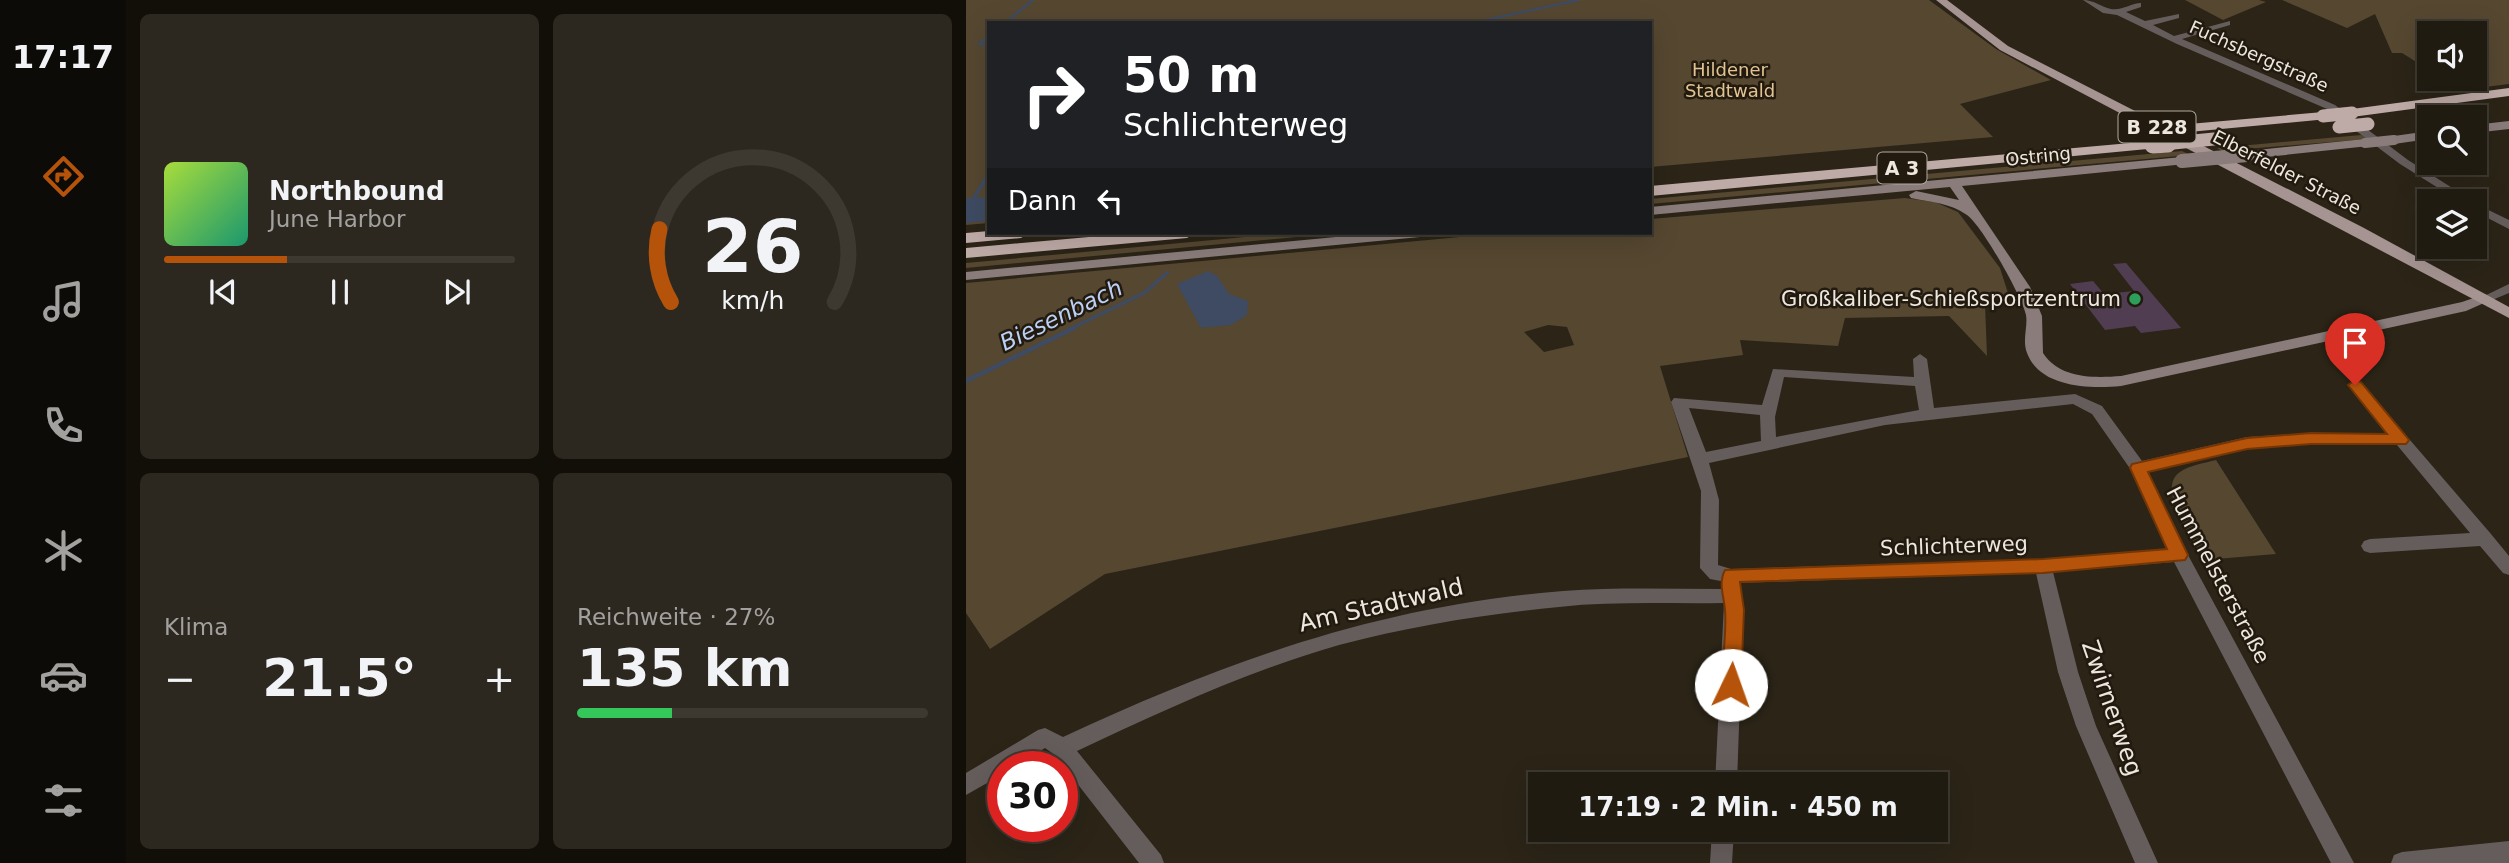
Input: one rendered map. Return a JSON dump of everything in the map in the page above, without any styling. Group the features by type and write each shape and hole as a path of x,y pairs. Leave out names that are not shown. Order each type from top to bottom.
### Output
{"highway":[{"name":"A 3","path":"1652,177 2323,116 2509,92"},
{"name":"A 3","path":"1652,191 2339,127 2509,106"},
{"path":"966,238 999,235"},
{"path":"966,253 1164,235"}],"main road":[{"name":"Elberfelder Straße","path":"1941,0 2004,48 2509,313"},
{"path":"2487,128 2509,125"},
{"name":"Ostring","path":"1652,211 1860,194 2417,137"},
{"path":"1955,184 2024,287 2035,316 2035,353 2047,368 2077,382 2122,381 2378,326 2485,299"},
{"path":"1860,194 1931,197 1950,201 1975,213"},
{"path":"966,276 1399,235"}],"street":[{"name":"Fuchsbergstraße","path":"2087,0 2106,11 2119,12 2331,107 2404,162 2448,189"},
{"path":"2119,12 2138,5"},
{"name":"Fuchsbergstraße","path":"2146,24 2176,16"},
{"name":"Fuchsbergstraße","path":"2176,38 2227,23"},
{"path":"2487,213 2509,225"},
{"path":"2485,299 2509,288"},
{"path":"1920,359 1927,414"},
{"path":"1770,444 1766,431 1768,411 1778,372 1922,382"},
{"path":"2355,385 2509,568"},
{"name":"Hummelsterstraße","path":"1700,459 1927,414 2075,399 2097,410 2138,468 2179,555 2343,863"},
{"path":"1727,772 1734,610 1731,586 1709,568 1709,489 1679,402 1768,411"},
{"path":"2138,468 2247,443 2311,438 2400,440"},
{"path":"2370,546 2485,539"},
{"name":"Schlichterweg","path":"1731,586 2179,555"},
{"name":"Zwirnerweg","path":"2043,566 2068,672 2086,726 2147,863"},
{"name":"Am Stadtwald","path":"966,785 1054,742 1139,712 1244,669 1336,639 1408,621 1476,609 1564,598 1731,586"},
{"path":"1054,742 1153,863"},
{"path":"1721,863 1722,842"},
{"path":"2402,863 2509,852"}],"green space":[{"name":"Hildener Stadtwald","path":"966,0 1929,0 1996,49 2051,80 1960,104 1993,137 1652,167 1652,21 987,21 987,223 966,225"},
{"path":"2185,0 2259,0 2266,2 2223,20"},
{"path":"2282,0 2509,0 2509,84 2487,87 2487,21 2417,21 2417,62 2402,53 2392,53 2375,14 2347,28"},
{"path":"2361,135 2368,139 2222,151 2217,148"},
{"path":"2182,151 2190,155 1652,204 1652,199"},
{"path":"1905,198 1935,202 1958,212 2000,268 2008,293 1985,303 1987,356 1949,316 1845,318 1838,346 1740,340 1743,355 1660,366 1688,457 1105,574 990,649 966,613 966,283 1482,235 1652,235 1652,219","holes":["1548,325 1567,327 1574,345 1544,352 1524,332"]},
{"path":"1266,235 1318,235 966,268 966,263"},
{"path":"2216,460 2276,554 2204,560 2179,515 2174,502 2173,480 2180,472"}],"water":[{"path":"987,197 987,221 966,223 966,198"},
{"path":"1208,271 1217,276 1229,294 1248,301 1247,315 1231,325 1201,328 1177,284"}],"building":[{"name":"Großkaliber-Schießsportzentrum","path":"2126,263 2181,328 2141,333 2135,326 2105,330 2070,284 2093,281 2104,294 2134,291 2113,264"}],"waterway":[{"path":"1007,21 1033,0"},
{"name":"Biesenbach","path":"1481,21 1578,0"},
{"path":"987,38 979,44 987,45"},
{"path":"974,198 987,176"},
{"name":"Biesenbach","path":"1070,329 1144,293 1167,273"},
{"name":"Biesenbach","path":"966,381 1074,328"}],"place":[{"name":"Großkaliber-Schießsportzentrum","path":"2135,299"}],"route":[{"path":"1731,685 1734,610 1731,576 2043,566 2179,555 2138,468 2247,443 2311,438 2400,440 2355,385"}]}
